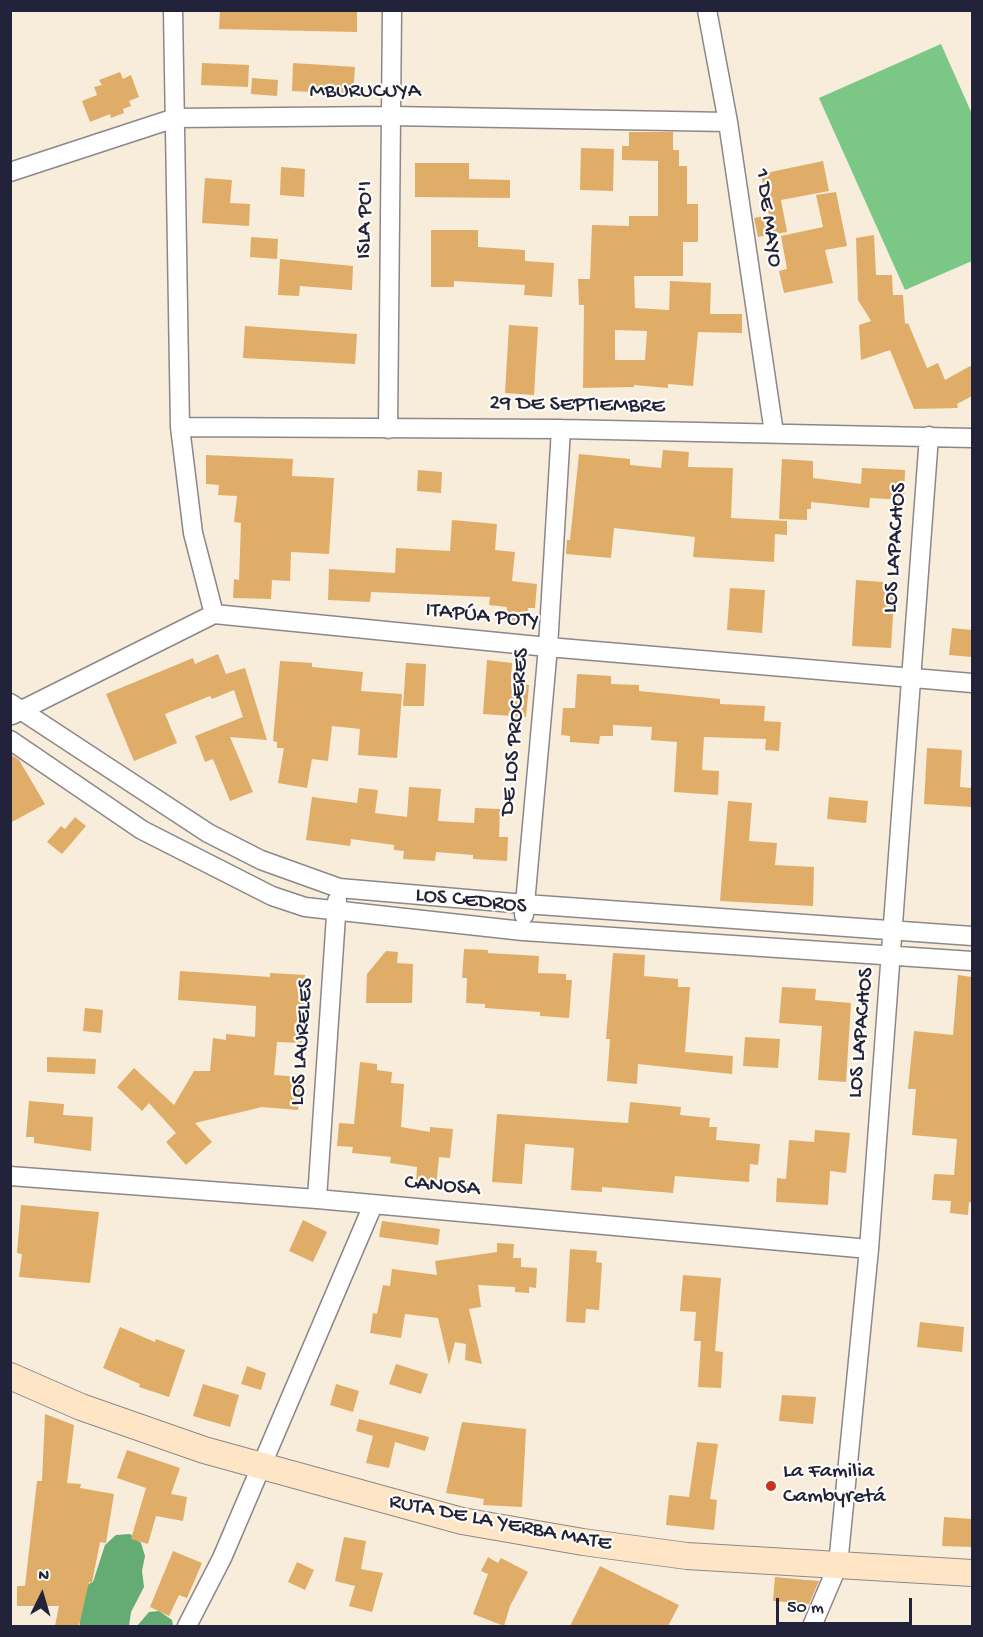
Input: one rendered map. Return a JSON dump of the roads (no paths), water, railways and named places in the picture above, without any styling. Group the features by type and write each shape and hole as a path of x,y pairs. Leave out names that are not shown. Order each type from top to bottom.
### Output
{"main road":[{"name":"RUTA DE LA YERBA MATE","path":"10,1376 81,1407 142,1430 418,1510 583,1542 687,1556 972,1574"}],"street":[{"path":"14,710 214,614 193,533 180,427 173,10"},
{"name":"ISLA PO'I","path":"388,429 392,10"},
{"name":"1 DE MAYO","path":"707,10 728,122 774,433"},
{"name":"MBURUCUYA","path":"10,172 175,118 391,116 728,122"},
{"name":"29 DE SEPTIEMBRE","path":"180,427 561,429 972,438"},
{"name":"DE LOS PROCERES","path":"523,931 548,647 561,429"},
{"name":"LOS LAPACHOS","path":"812,1626 838,1565 869,1249 929,436"},
{"name":"ITAPÚA POTY","path":"214,614 548,647 972,683"},
{"path":"14,710 208,833 261,860 339,888 525,904 972,936"},
{"name":"LOS CEDROS","path":"10,740 142,830 177,850 272,896 305,907 523,931 972,961"},
{"name":"LOS LAURELES","path":"317,1199 339,888"},
{"name":"CANOSA","path":"10,1176 317,1199 869,1249"},
{"path":"187,1626 222,1558 373,1205"}],"place":[{"name":"La Familia Cambyretá","path":"771,1486"}]}
